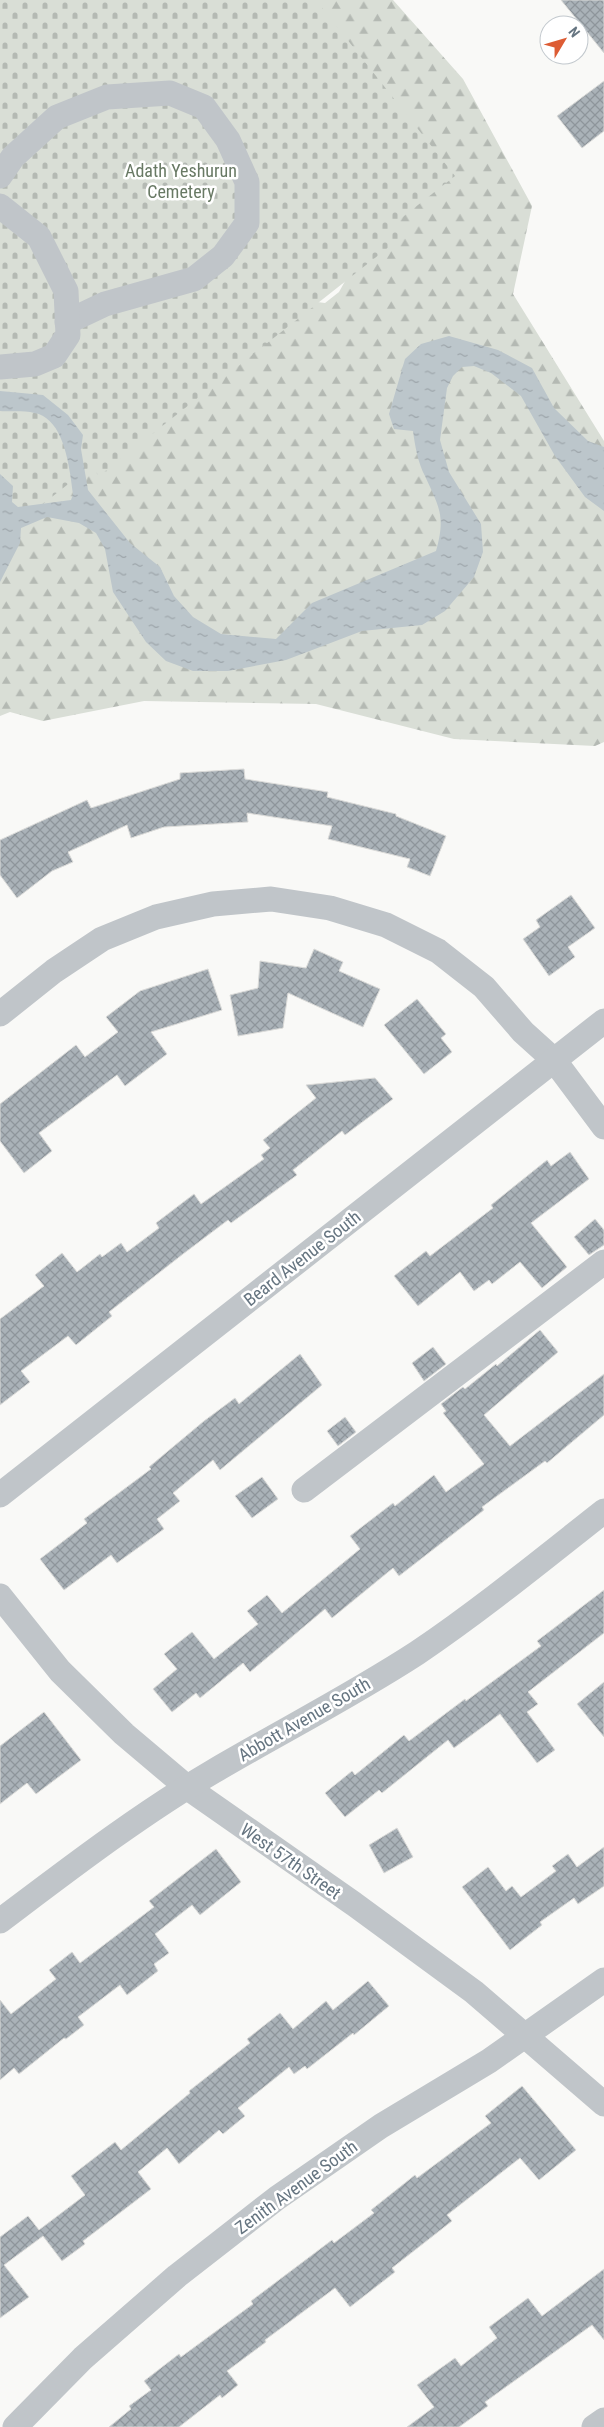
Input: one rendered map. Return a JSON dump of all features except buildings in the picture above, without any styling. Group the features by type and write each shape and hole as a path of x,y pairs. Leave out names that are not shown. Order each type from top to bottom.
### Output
{"street":[{"path":"0,176 13,157 57,117 107,97 170,93 204,107 228,140 246,182 247,222 223,256 194,278 105,304 68,322"},
{"path":"0,206 39,237 66,291 68,322 68,335 54,356 35,364 0,367"},
{"path":"0,1014 54,971 102,939 156,917 214,904 271,900 330,908 386,925 438,951 484,987 523,1032 554,1060 604,1127"},
{"name":"Beard Avenue South","path":"0,1495 604,1021"},
{"path":"304,1490 604,1262"},
{"name":"Abbott Avenue South","path":"0,1921 92,1852 212,1772 340,1701 416,1653 488,1602 604,1511"},
{"name":"West 57th Street","path":"0,1596 60,1671 124,1734 188,1788 354,1904 474,1992 604,2104"},
{"name":"Zenith Avenue South","path":"15,2427 83,2358 163,2288 277,2198 381,2126 489,2061 604,1980"},
{"path":"594,2427 604,2420"}],"green space":[{"name":"Adath Yeshurun Cemetery","path":"0,0 316,0 455,176 395,223 404,235 99,476 91,466 0,538"},
{"path":"290,0 393,0 463,79 532,206 513,294 604,441 604,742 595,746 454,739 316,704 144,701 43,721 10,712 0,716 0,381 255,294 325,303 339,292 363,249"}],"water":[{"path":"449,336 498,350 532,368 554,408 588,441 604,447 604,511 585,497 555,456 521,396 491,373 474,366 462,367 453,376 447,388 440,440 449,472 481,524 483,552 474,577 445,611 422,625 362,631 286,660 228,671 193,671 166,661 146,642 113,592 105,549 96,533 79,523 47,517 21,528 20,543 0,582 0,474 13,486 12,502 18,507 71,500 73,494 63,442 53,424 36,413 0,411 0,391 43,395 68,415 83,435 81,449 88,490 130,543 160,567 174,596 193,617 221,634 276,639 312,603 436,551 441,520 440,512 420,466 413,431 394,429 389,414 405,359 421,344"}]}
